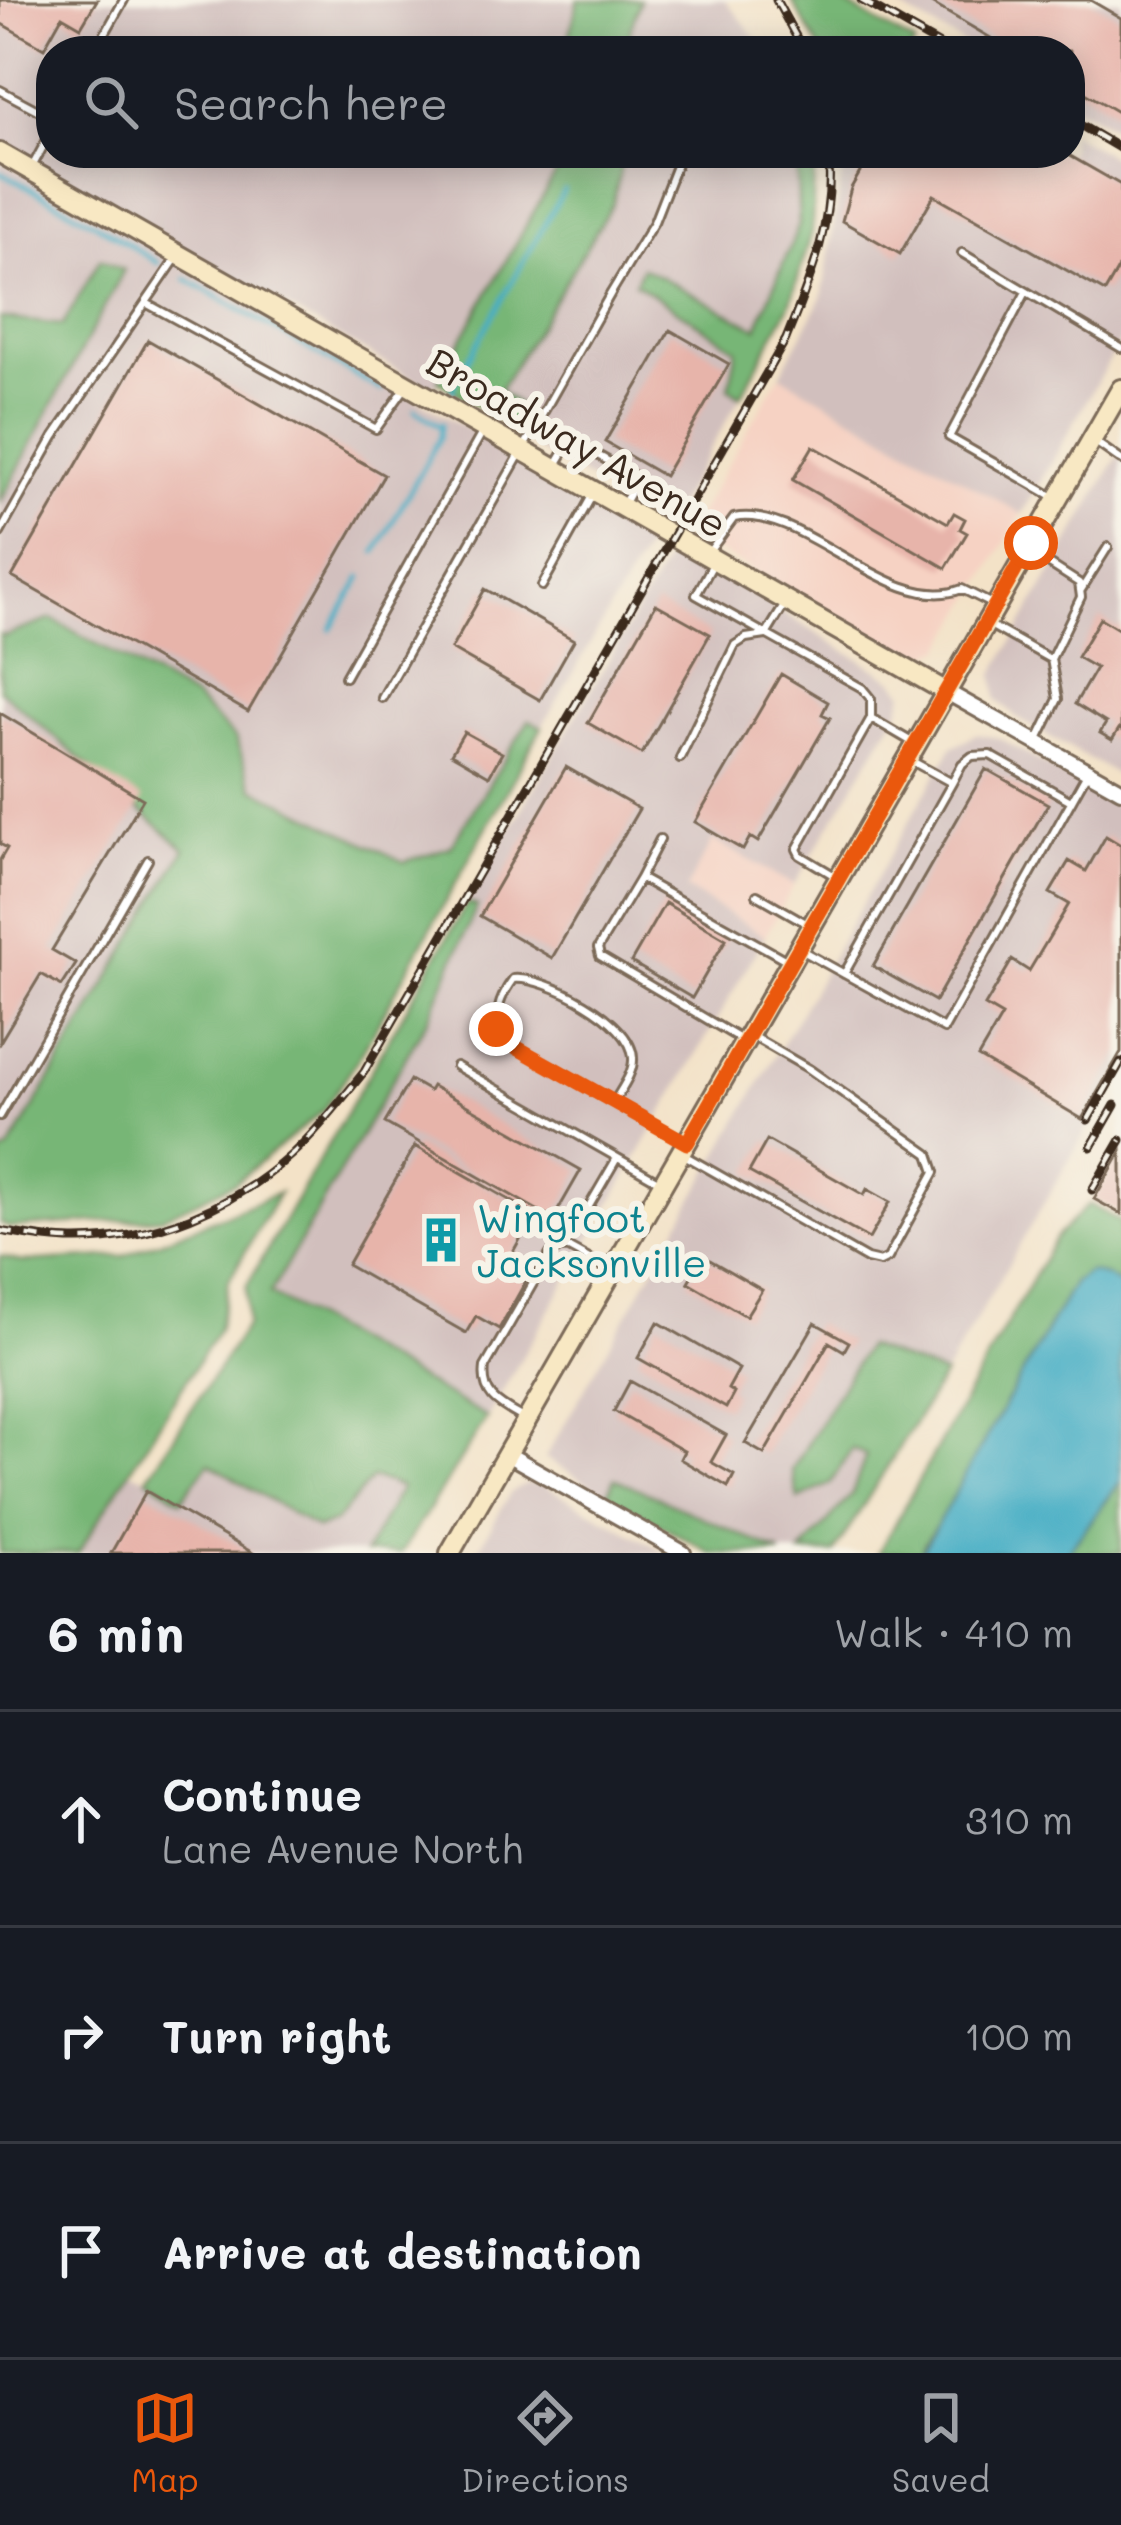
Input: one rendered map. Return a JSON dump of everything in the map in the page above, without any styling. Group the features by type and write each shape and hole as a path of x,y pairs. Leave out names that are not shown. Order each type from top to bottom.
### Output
{"main road":[{"name":"Broadway Avenue","path":"0,153 945,691"},
{"path":"450,1553 1121,388"}],"street":[{"name":"Broadway Avenue","path":"945,691 1121,790"},
{"path":"507,1454 682,1553"}],"lane":[{"path":"104,36 124,0"},
{"path":"0,90 36,109"},
{"path":"30,170 36,158"},
{"path":"382,698 654,222 675,168"},
{"path":"962,253 1121,348"},
{"path":"0,533 54,437 179,254"},
{"path":"1026,292 949,436 1057,499"},
{"path":"146,303 376,429 407,384"},
{"path":"345,677 484,428"},
{"path":"1092,439 1121,460"},
{"path":"554,468 572,440 638,478 622,507"},
{"path":"542,586 595,491"},
{"path":"838,878 797,849 871,718 871,699 862,688 696,595 734,518 748,515 775,522 911,591 947,595 962,589 1051,659"},
{"path":"1036,743 1058,699 1051,659 1082,590 1108,548"},
{"path":"1027,550 1082,590"},
{"path":"680,758 736,645 766,635 787,601"},
{"path":"871,718 952,782"},
{"path":"844,974 962,764 972,756 990,754 1071,801"},
{"path":"640,878 794,955 844,974 944,1029 1088,772"},
{"path":"614,1102 634,1065 633,1052 619,1027 554,989 527,978 513,979 498,1008 496,1029 505,1041 614,1102 867,1259 880,1262 888,1258 935,1172 929,1154 808,1069 599,956 598,949 660,839"},
{"path":"0,1116 148,860"},
{"path":"757,895 811,926"},
{"path":"456,1066 663,1184"},
{"path":"578,1225 617,1158"},
{"path":"526,1420 491,1399 483,1381 485,1367 550,1254 569,1248 612,1271"}],"shaded area":[{"path":"0,0 578,0 569,36 36,36 36,164 0,144"},
{"path":"640,0 725,0 755,36 630,36"},
{"path":"886,0 1121,0 1121,132 1085,112 1085,36 950,36"},
{"path":"1085,142 1121,162 1121,340 1022,514 780,375 822,297 844,168 1085,168"},
{"path":"0,160 653,535 542,727 528,721 450,847 404,862 253,788 235,738 0,634 0,503 124,271 99,259 63,325 0,318"},
{"path":"42,168 557,168 433,390"},
{"path":"621,168 797,168 800,225 757,328 643,268 635,283 737,349 729,388 741,396 667,523 539,451 505,425 521,408 498,391 613,203"},
{"path":"780,375 1022,514 943,648 921,658 903,654 687,534"},
{"path":"1121,451 1121,777 1017,718 997,700 994,674"},
{"path":"674,547 894,680 904,692 900,709 794,885 713,840 686,889 765,936 487,1418 269,1294 430,1015 477,907 467,903"},
{"path":"0,690 186,848 9,1150 0,1155"},
{"path":"976,734 999,738 1121,808 1121,1071 944,1375 865,1346 792,1469 830,1483 852,1448 866,1454 852,1494 801,1553 781,1553 615,1479 607,1495 545,1458 952,747"},
{"path":"713,839 794,885 765,936 686,889"},
{"path":"208,1463 317,1529 335,1521 372,1478 401,1487 365,1553 78,1553 129,1471 180,1500"},
{"path":"527,1484 543,1485 667,1553 476,1553 511,1492"}],"green space":[{"path":"578,0 640,0 630,36 569,36"},
{"path":"791,0 838,0 901,36 812,36"},
{"path":"557,168 621,168 613,203 499,391 522,408 505,425 438,381"},
{"path":"797,168 814,168 812,232 790,305 741,396 729,388 737,349 635,283 642,267 757,328 799,225"},
{"path":"100,259 124,270 0,503 0,318 63,325"},
{"path":"52,619 195,699 235,738 253,788 404,862 450,847 529,720 542,727 360,1056 322,1112 236,1182 161,1218 9,1228 0,1223 0,1155 9,1150 185,849 0,690 0,634"},
{"path":"467,903 477,906 430,1015 270,1294 487,1418 401,1553 365,1553 401,1487 372,1478 335,1522 317,1529 209,1463 181,1500 147,1478 247,1324 246,1287"},
{"path":"279,1193 229,1280 218,1330 78,1553 0,1553 0,1256 22,1262 123,1256"},
{"path":"1089,1204 1121,1222 1121,1285 1106,1276 921,1553 878,1553 1056,1237"},
{"path":"866,1346 944,1375 834,1553 801,1553 852,1494 866,1455 852,1449 830,1484 798,1499 792,1470"},
{"path":"615,1478 781,1553 711,1553 607,1495"},
{"path":"1121,1481 1121,1553 1067,1553"}],"water":[{"path":"1089,1272 1121,1285 1121,1481 1067,1553 921,1553 1074,1282"}],"building":[{"path":"0,0 97,0 81,27 62,16 51,36 36,36 36,43 0,23"},
{"path":"926,0 1090,0 1121,18 1121,114 1085,93 1085,36 987,36"},
{"path":"1085,164 1121,185 1121,264 1105,292 934,195 900,254 842,221 862,168"},
{"path":"670,330 729,364 664,476 605,442"},
{"path":"148,340 384,475 248,712 12,577"},
{"path":"813,446 948,523 954,513 965,519 960,529 967,533 946,568 793,480"},
{"path":"485,589 574,640 540,700 451,649"},
{"path":"656,604 710,634 642,754 588,723"},
{"path":"1100,618 1118,629 1121,624 1121,730 1112,740 1100,733 1106,723 1075,704 1096,668 1077,657"},
{"path":"781,674 828,702 822,714 830,718 758,842 750,837 743,850 695,822"},
{"path":"0,713 143,799 52,950 76,964 62,986 41,974 0,1042 0,860 7,848 0,844"},
{"path":"464,732 502,753 489,776 451,754"},
{"path":"566,767 639,809 552,958 480,916"},
{"path":"986,769 1048,804 935,1001 873,966"},
{"path":"1106,836 1121,845 1121,1052 1082,1119 978,1057 1002,1016 985,1006 1012,960 1029,971 1069,904 1050,893 1069,861 1086,871"},
{"path":"665,903 726,939 692,998 631,962"},
{"path":"410,1080 429,1091 432,1086 581,1170 553,1219 385,1123"},
{"path":"767,1140 864,1195 867,1189 890,1202 869,1239 749,1172"},
{"name":"Wingfoot Jacksonville","path":"415,1146 534,1214 504,1268 526,1281 499,1329 476,1316 466,1333 347,1265"},
{"path":"1121,1152 1121,1214 1094,1199"},
{"path":"703,1256 762,1290 746,1316 688,1282"},
{"path":"658,1322 739,1369 728,1389 734,1393 726,1408 638,1358"},
{"path":"815,1323 849,1342 844,1351 829,1342 764,1454 745,1443"},
{"path":"630,1381 726,1435 711,1462 734,1475 728,1487 680,1459 684,1451 614,1411"},
{"path":"146,1491 253,1553 111,1553"}],"waterway":[{"path":"0,172 158,263"},
{"path":"452,392 564,190"},
{"path":"186,279 381,390"},
{"path":"415,410 441,426"},
{"path":"376,552 439,439 442,423"},
{"path":"331,629 362,577"}],"railway":[{"path":"776,0 796,36"},
{"path":"861,0 924,36"},
{"path":"1085,128 1121,149"},
{"path":"0,1231 55,1239 103,1239 190,1218 243,1191 291,1155 364,1072 786,339 825,225 829,168"},
{"path":"1088,1120 1121,1062"},
{"path":"1091,1147 1115,1105"},
{"path":"1092,1190 1121,1140"}],"place":[{"name":"Wingfoot Jacksonville","path":"441,1240"}],"route":[{"path":"496,1029 505,1041 687,1143 1031,543"}]}
